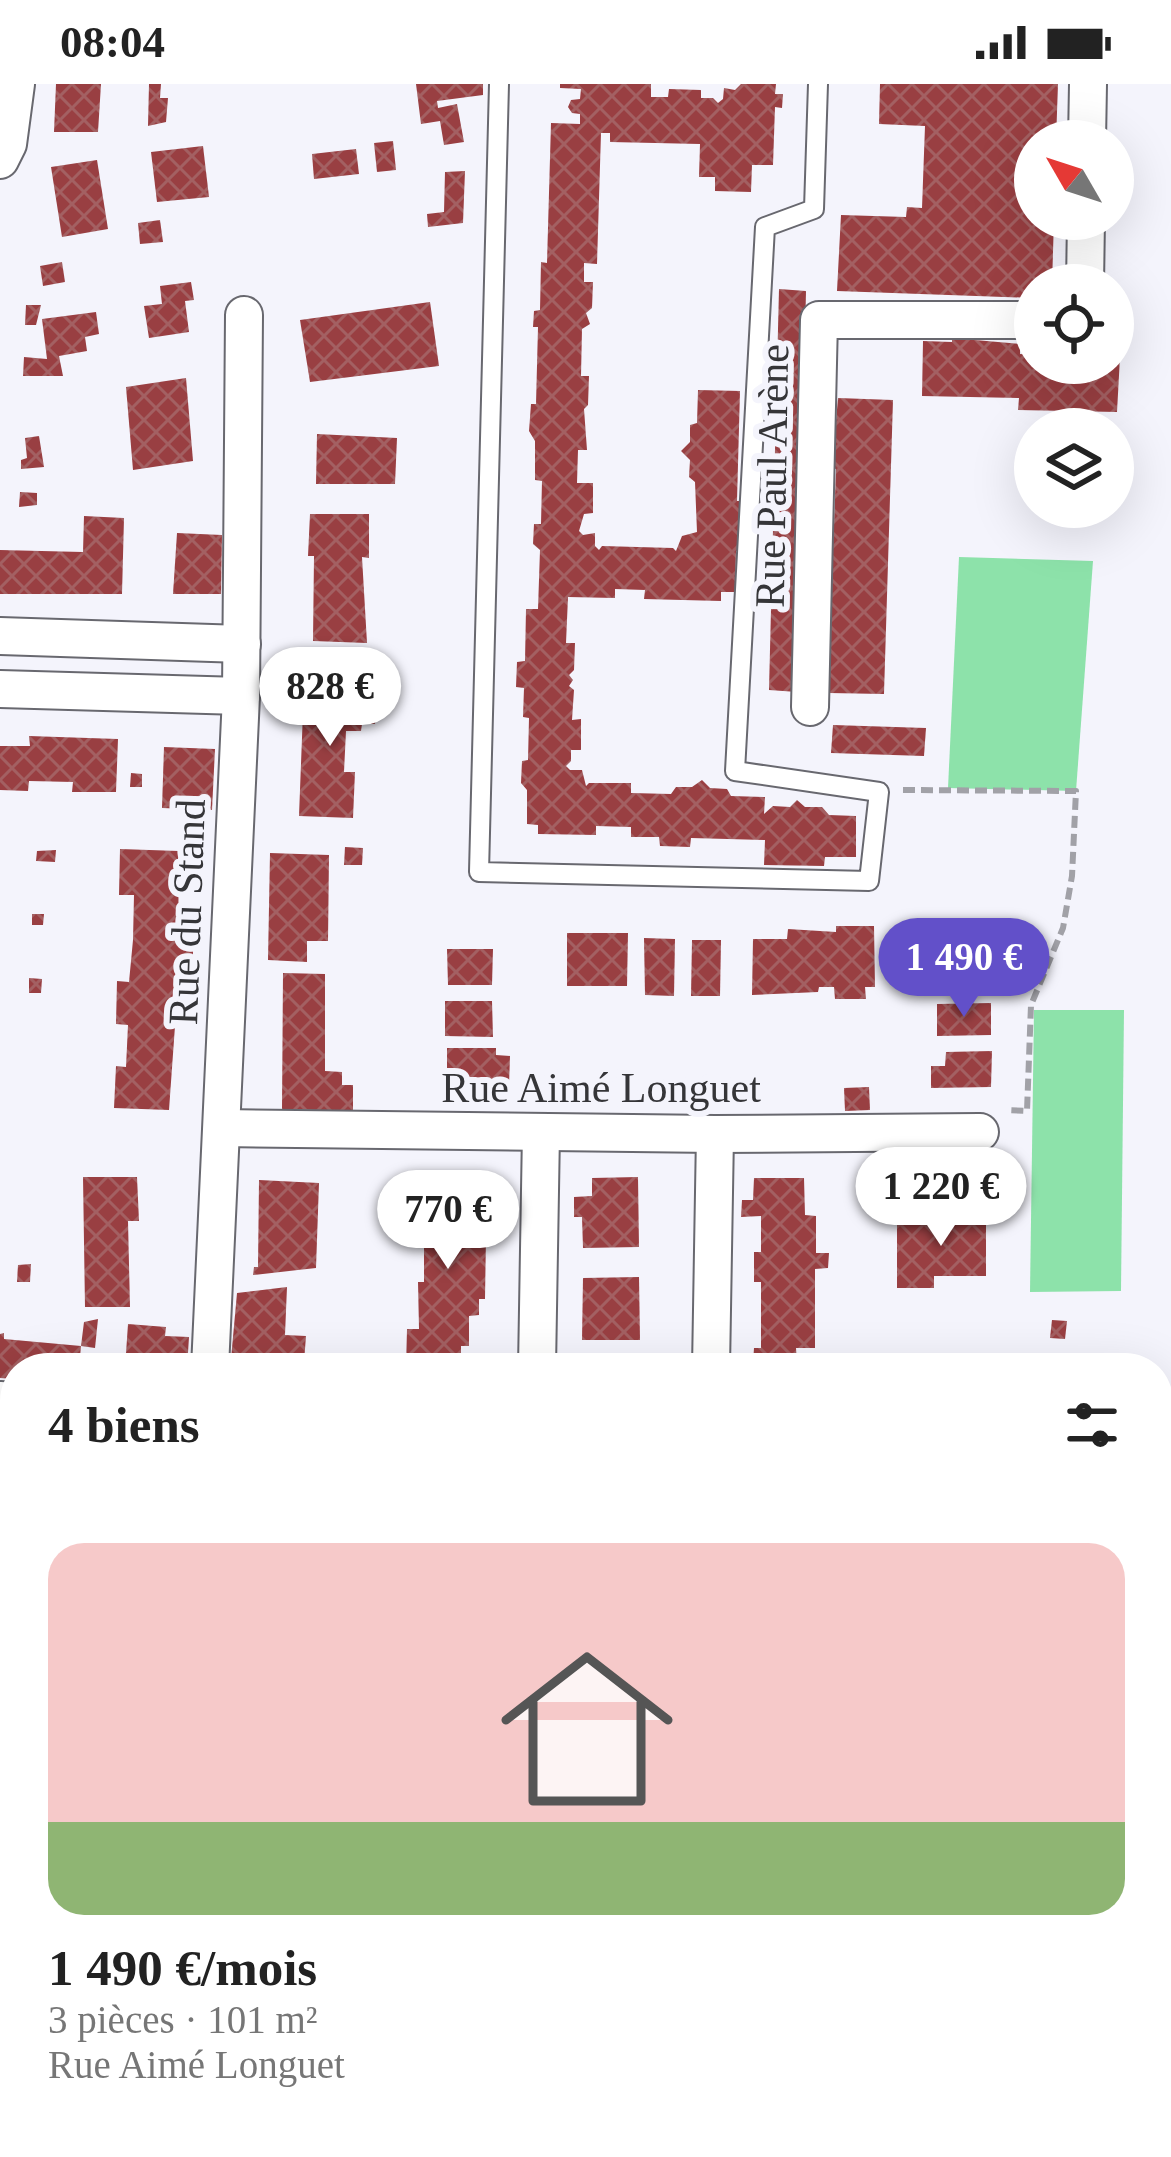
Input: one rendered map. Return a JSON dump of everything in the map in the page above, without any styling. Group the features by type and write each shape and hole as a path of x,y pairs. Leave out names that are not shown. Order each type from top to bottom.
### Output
{"street":[{"path":"0,160 8,144 16,84"},
{"path":"1088,84 1088,120"},
{"name":"Rue du Stand","path":"211,1353 241,696 244,315"},
{"name":"Rue Paul Arène","path":"810,706 819,320 1014,320"},
{"path":"0,636 242,644"},
{"path":"0,688 241,696"},
{"name":"Rue Aimé Longuet","path":"222,1128 980,1132"},
{"path":"537,1353 541,1132"},
{"path":"711,1353 715,1134"}],"lane":[{"path":"499,84 478,872 868,881 879,792 735,771 765,227 814,209 818,84"}],"path":[{"path":"918,788 1076,791 1072,876 1063,928 1031,1005 1027,1112 986,1108 980,1132"}],"green space":[{"path":"959,557 1093,561 1076,791 948,788"},
{"path":"1034,1010 1124,1010 1121,1291 1030,1292"}],"building":[{"path":"56,84 101,84 98,132 54,132"},
{"path":"149,84 161,84 160,98 168,98 166,122 148,126"},
{"path":"416,84 483,84 483,95 437,101 438,108 457,104 464,142 444,145 440,121 421,124"},
{"path":"560,84 651,84 651,97 668,97 669,89 701,90 701,98 718,103 724,88 735,90 741,84 776,84 775,94 783,94 782,108 775,107 773,165 752,165 751,192 715,191 715,177 699,177 700,144 610,142 610,133 601,133 597,264 584,263 584,282 593,282 592,308 586,313 590,324 582,329 581,376 589,376 584,409 587,450 578,450 577,483 593,483 593,513 584,514 579,531 595,533 599,550 602,546 676,551 682,536 697,532 695,482 689,477 690,460 681,451 690,442 690,425 697,423 698,390 740,391 737,501 746,501 744,551 736,551 735,592 721,592 721,601 644,599 645,590 615,589 615,598 568,597 566,643 575,643 569,686 574,690 572,720 581,719 581,750 571,750 566,766 582,770 586,786 631,783 631,793 671,794 676,787 692,787 702,780 710,788 727,789 731,796 765,797 764,814 773,806 790,807 797,800 805,807 822,807 829,815 856,816 856,857 825,857 824,866 764,865 765,840 691,838 690,847 660,846 659,837 631,837 631,827 596,826 596,835 538,834 538,825 527,824 527,790 521,783 522,761 528,760 529,718 523,717 524,688 516,687 517,662 525,661 526,609 538,609 540,550 533,544 534,524 541,524 542,481 535,480 535,441 529,431 531,404 536,404 538,327 533,327 534,311 540,310 541,262 547,263 551,123 580,124 580,114 568,107 571,100 580,99 581,89 560,88"},
{"path":"880,84 1058,84 1057,120 1014,120 1014,240 1053,240 1053,264 1014,264 1014,297 837,291 841,215 906,217 907,207 922,208 925,126 879,124"},
{"path":"393,141 396,170 377,172 374,143"},
{"path":"203,146 209,197 157,202 151,152"},
{"path":"356,149 359,174 314,179 312,154"},
{"path":"97,160 108,229 62,237 51,167"},
{"path":"465,171 463,223 428,227 427,214 444,212 445,172"},
{"path":"160,220 163,242 140,244 138,223"},
{"path":"62,262 65,282 43,286 40,266"},
{"path":"191,282 194,300 185,301 189,332 149,338 144,306 162,304 160,286"},
{"path":"779,289 806,291 797,692 769,690"},
{"path":"430,302 439,366 310,382 300,320"},
{"path":"26,305 41,305 36,325 25,325"},
{"path":"96,312 99,334 85,337 87,351 59,356 63,376 23,376 24,357 47,359 42,319"},
{"path":"952,338 1014,343 1014,384 1119,384 1117,408 1018,408 1019,398 922,396 923,341 952,342"},
{"path":"186,378 193,461 133,470 126,387"},
{"path":"838,398 893,400 884,694 829,693 830,525 834,525 836,469 832,468"},
{"path":"317,434 397,438 395,484 316,484"},
{"path":"39,436 44,467 21,469 21,460 27,458 25,438"},
{"path":"20,492 37,493 37,505 19,507"},
{"path":"310,514 369,514 369,558 362,557 367,643 313,641"},
{"path":"84,516 124,518 122,594 0,594 0,550 83,552"},
{"path":"177,533 222,535 221,594 173,594"},
{"path":"304,685 362,686 362,706 377,707 375,724 346,731 344,772 355,772 353,818 299,816"},
{"path":"833,725 926,728 924,756 831,753"},
{"path":"29,736 118,739 116,792 72,792 73,782 29,781 28,791 0,790 0,746 30,746"},
{"path":"164,747 215,749 212,810 162,808"},
{"path":"131,773 142,774 142,787 130,787"},
{"path":"345,847 363,848 362,865 344,865"},
{"path":"120,849 179,851 178,941 193,942 193,968 179,968 178,996 191,996 194,1001 191,1026 175,1026 169,1110 114,1108 116,1066 126,1067 128,1025 116,1024 117,981 129,982 133,940 134,895 119,895"},
{"path":"56,850 55,862 36,861 37,851"},
{"path":"270,853 329,855 328,941 307,941 307,962 268,960"},
{"path":"32,914 44,914 43,925 32,925"},
{"path":"836,926 874,926 875,987 865,987 866,999 835,999 834,987 752,995 753,939 787,939 788,929 836,932"},
{"path":"567,933 628,933 627,986 567,986"},
{"path":"644,938 675,939 674,996 645,995"},
{"path":"692,940 721,940 720,996 691,996"},
{"path":"984,940 984,986 936,986 936,941"},
{"path":"447,949 493,949 492,985 448,985"},
{"path":"283,973 325,974 325,1071 342,1072 342,1085 353,1085 353,1111 282,1109"},
{"path":"29,978 42,979 41,993 29,993"},
{"path":"445,1001 492,1001 493,1037 445,1036"},
{"path":"991,1003 991,1035 937,1036 937,1004"},
{"path":"447,1048 496,1048 496,1055 510,1056 509,1086 447,1086"},
{"path":"992,1051 991,1087 931,1088 931,1066 945,1066 946,1052"},
{"path":"869,1087 870,1110 845,1111 844,1088"},
{"path":"83,1177 137,1177 139,1221 128,1221 130,1307 85,1307"},
{"path":"638,1177 639,1247 583,1248 582,1217 574,1217 574,1197 592,1196 592,1178"},
{"path":"754,1178 804,1178 805,1215 816,1216 816,1253 829,1253 828,1268 815,1269 815,1348 754,1353 754,1348 761,1348 761,1282 754,1282 754,1252 761,1252 761,1216 741,1217 742,1200 753,1200"},
{"path":"259,1180 319,1183 316,1268 253,1275 258,1267"},
{"path":"473,1180 473,1190 486,1189 486,1219 478,1219 478,1236 486,1236 485,1299 479,1299 479,1315 469,1316 469,1346 461,1346 461,1353 406,1353 407,1329 419,1329 418,1282 424,1282 424,1220 410,1220 410,1200 424,1199 424,1181"},
{"path":"986,1210 986,1276 934,1276 934,1288 897,1288 897,1219 937,1220 937,1214 954,1213 954,1220 962,1220 962,1211"},
{"path":"31,1264 30,1282 17,1282 18,1265"},
{"path":"639,1277 640,1340 582,1340 583,1278"},
{"path":"287,1287 285,1335 306,1336 305,1353 232,1353 237,1293"},
{"path":"98,1319 95,1348 81,1346 84,1322"},
{"path":"1052,1320 1067,1321 1065,1339 1050,1338"},
{"path":"128,1324 166,1327 165,1336 189,1337 188,1353 126,1353"},
{"path":"4,1333 4,1339 81,1346 80,1353 0,1353 0,1334"}]}
